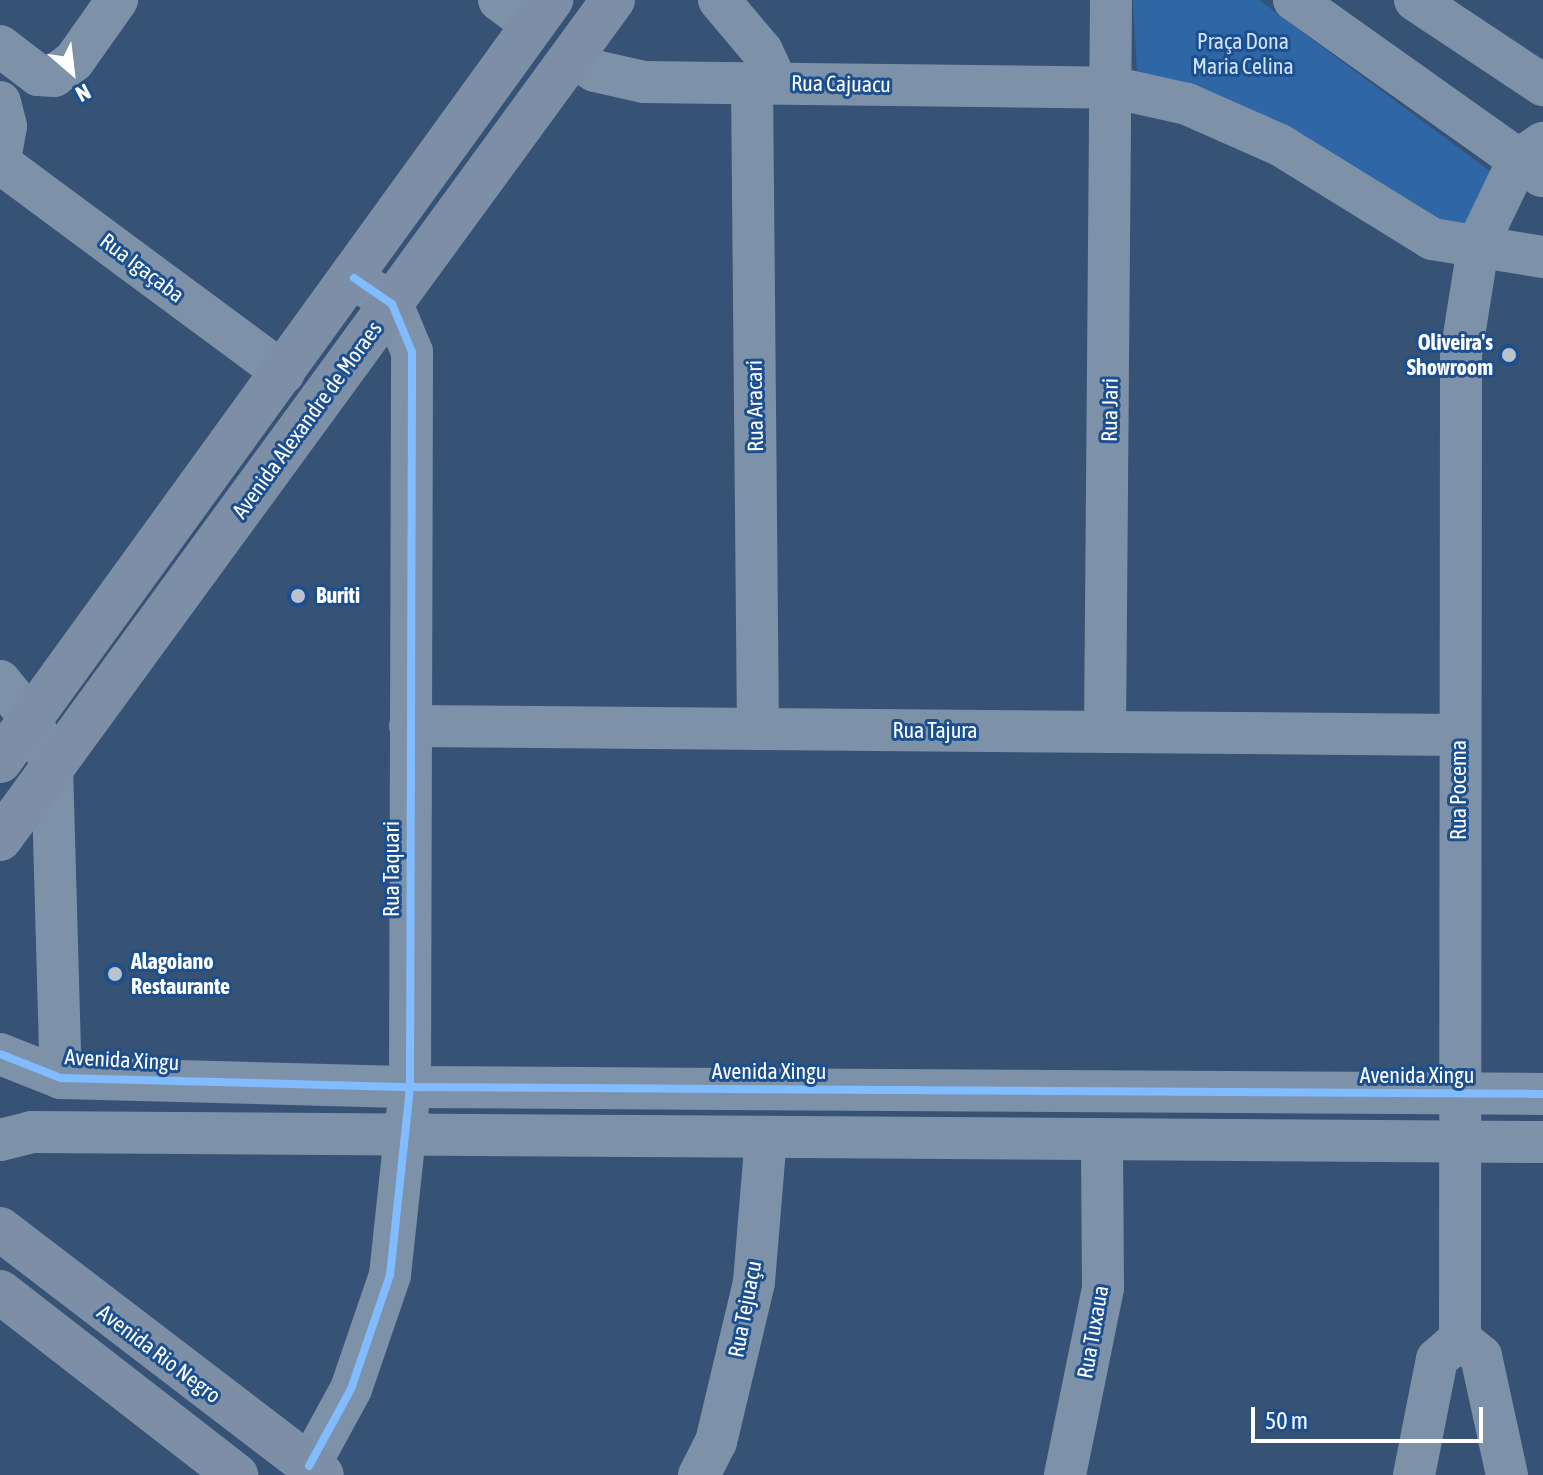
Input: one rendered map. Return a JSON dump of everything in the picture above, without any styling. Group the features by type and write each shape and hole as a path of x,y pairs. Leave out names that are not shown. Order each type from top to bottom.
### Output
{"main road":[{"name":"Avenida Alexandre de Moraes","path":"0,839 613,0"},
{"name":"Avenida Alexandre de Moraes","path":"0,761 354,278 528,8"},
{"name":"Avenida Rio Negro","path":"0,1229 315,1470"},
{"path":"7,1308 236,1475"}],"street":[{"path":"0,46 38,75 54,76 74,61 117,0"},
{"path":"719,0 762,51 764,83"},
{"name":"Rua Jari","path":"1105,732 1115,88 1111,0"},
{"path":"1415,0 1543,85"},
{"path":"1312,6 1535,160"},
{"name":"Rua Cajuacu","path":"572,57 644,82 1115,88 1187,104 1280,145 1432,239 1479,242 1543,257"},
{"name":"Rua Aracari","path":"758,729 764,83"},
{"path":"0,102 6,126 0,162"},
{"name":"Rua Pocema","path":"1460,1339 1461,354 1479,242 1535,160"},
{"name":"Rua Igaçaba","path":"0,162 284,373"},
{"path":"354,278 392,304"},
{"name":"Rua Taquari","path":"315,1470 351,1389 390,1275 408,1135 412,352 392,304"},
{"path":"0,681 30,718 52,765"},
{"name":"Rua Tajura","path":"410,726 1459,735"},
{"name":"Avenida Xingu","path":"52,765 61,1078"},
{"name":"Avenida Xingu","path":"0,1054 61,1078 410,1087 1543,1094"},
{"path":"0,1140 31,1132 1543,1142"},
{"name":"Rua Tejuaçu","path":"699,1475 716,1442 754,1282 766,1137"},
{"name":"Rua Tuxaua","path":"1065,1475 1103,1288 1102,1139"},
{"path":"1414,1475 1437,1359 1460,1339 1481,1356 1507,1475"}],"green space":[{"name":"Praça Dona Maria Celina","path":"1133,0 1259,0 1490,171 1461,238 1137,75"}],"cycle path":[{"path":"309,1466 351,1389 390,1275 410,1087 412,352 392,304 354,278"},
{"path":"0,1054 61,1078 410,1087 1543,1094"}],"place":[{"name":"Oliveira's Showroom","path":"1509,355"},
{"name":"Buriti","path":"298,596"},
{"name":"Alagoiano Restaurante","path":"115,974"}]}
